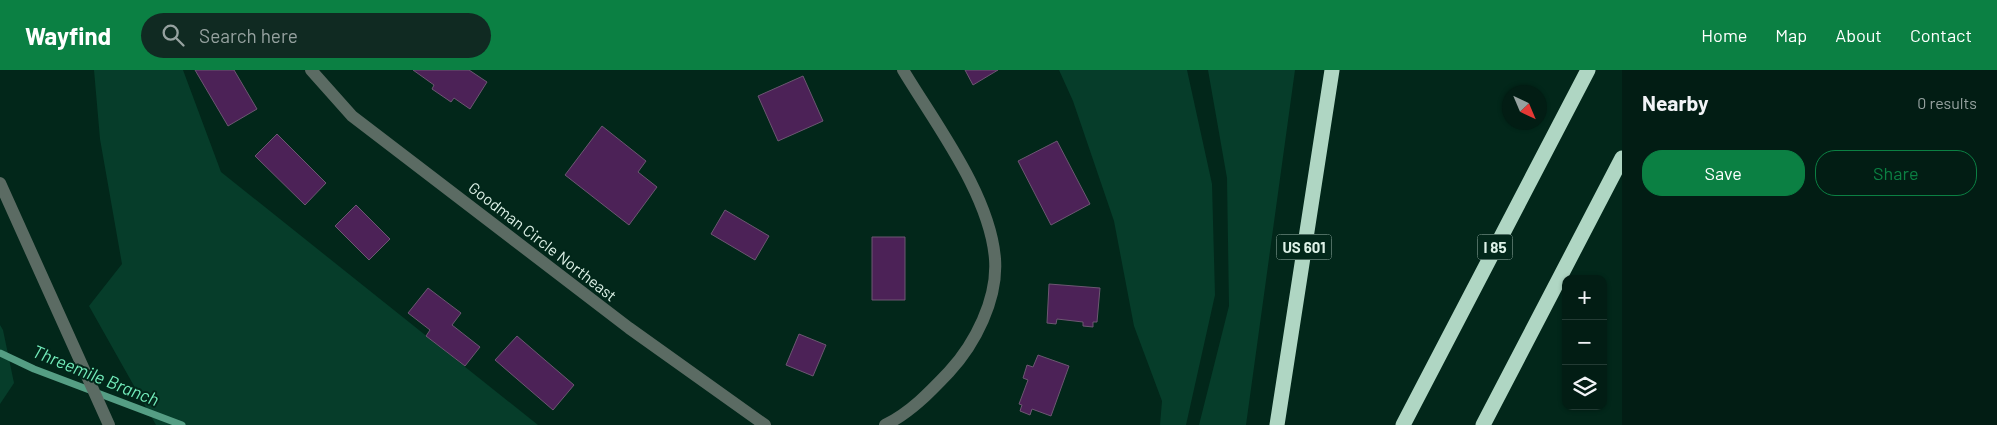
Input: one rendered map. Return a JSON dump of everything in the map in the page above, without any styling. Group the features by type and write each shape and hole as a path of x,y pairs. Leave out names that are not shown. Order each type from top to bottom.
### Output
{"highway":[{"name":"US 601","path":"1277,425 1332,70"},
{"name":"I 85","path":"1403,425 1588,70"},
{"path":"1483,425 1622,158"}],"street":[{"name":"Goodman Circle Northeast","path":"312,70 352,116 629,328 765,425"},
{"path":"885,425 895,420 928,394 961,360 980,328 990,300 995,260 990,231 977,196 903,70"},
{"path":"0,183 109,425"}],"green space":[{"path":"94,70 183,70 221,172 538,425 156,425 89,306 122,264 100,139"},
{"path":"1059,70 1187,70 1212,184 1215,295 1186,425 1160,425 1162,401 1134,326 1114,221 1073,101"},
{"path":"1208,70 1295,70 1246,425 1199,425 1229,306 1227,178"},
{"path":"0,325 3,330 14,383 0,404"}],"building":[{"path":"195,70 234,70 257,109 228,126"},
{"path":"413,70 469,70 487,82 470,109 454,98 451,102 432,89 434,85"},
{"path":"965,70 998,70 973,85"},
{"path":"803,76 823,121 778,141 758,96"},
{"path":"602,126 646,161 638,172 657,187 629,225 565,175"},
{"path":"277,134 326,183 305,205 255,156"},
{"path":"1057,141 1090,204 1051,225 1018,161"},
{"path":"356,205 390,239 369,260 335,226"},
{"path":"725,210 769,236 755,260 711,234"},
{"path":"872,237 905,237 905,300 872,300"},
{"path":"1049,284 1100,288 1097,322 1093,322 1093,327 1083,326 1083,322 1057,319 1056,324 1047,323"},
{"path":"428,288 461,313 452,325 480,347 465,366 426,336 430,330 408,313"},
{"path":"799,334 826,345 813,376 786,365"},
{"path":"517,336 574,385 553,410 495,360"},
{"path":"1038,355 1069,366 1051,416 1032,409 1030,415 1020,411 1022,405 1019,404 1028,380 1023,378 1027,365 1033,367"}],"waterway":[{"name":"Threemile Branch","path":"0,353 34,369 182,425"}]}
